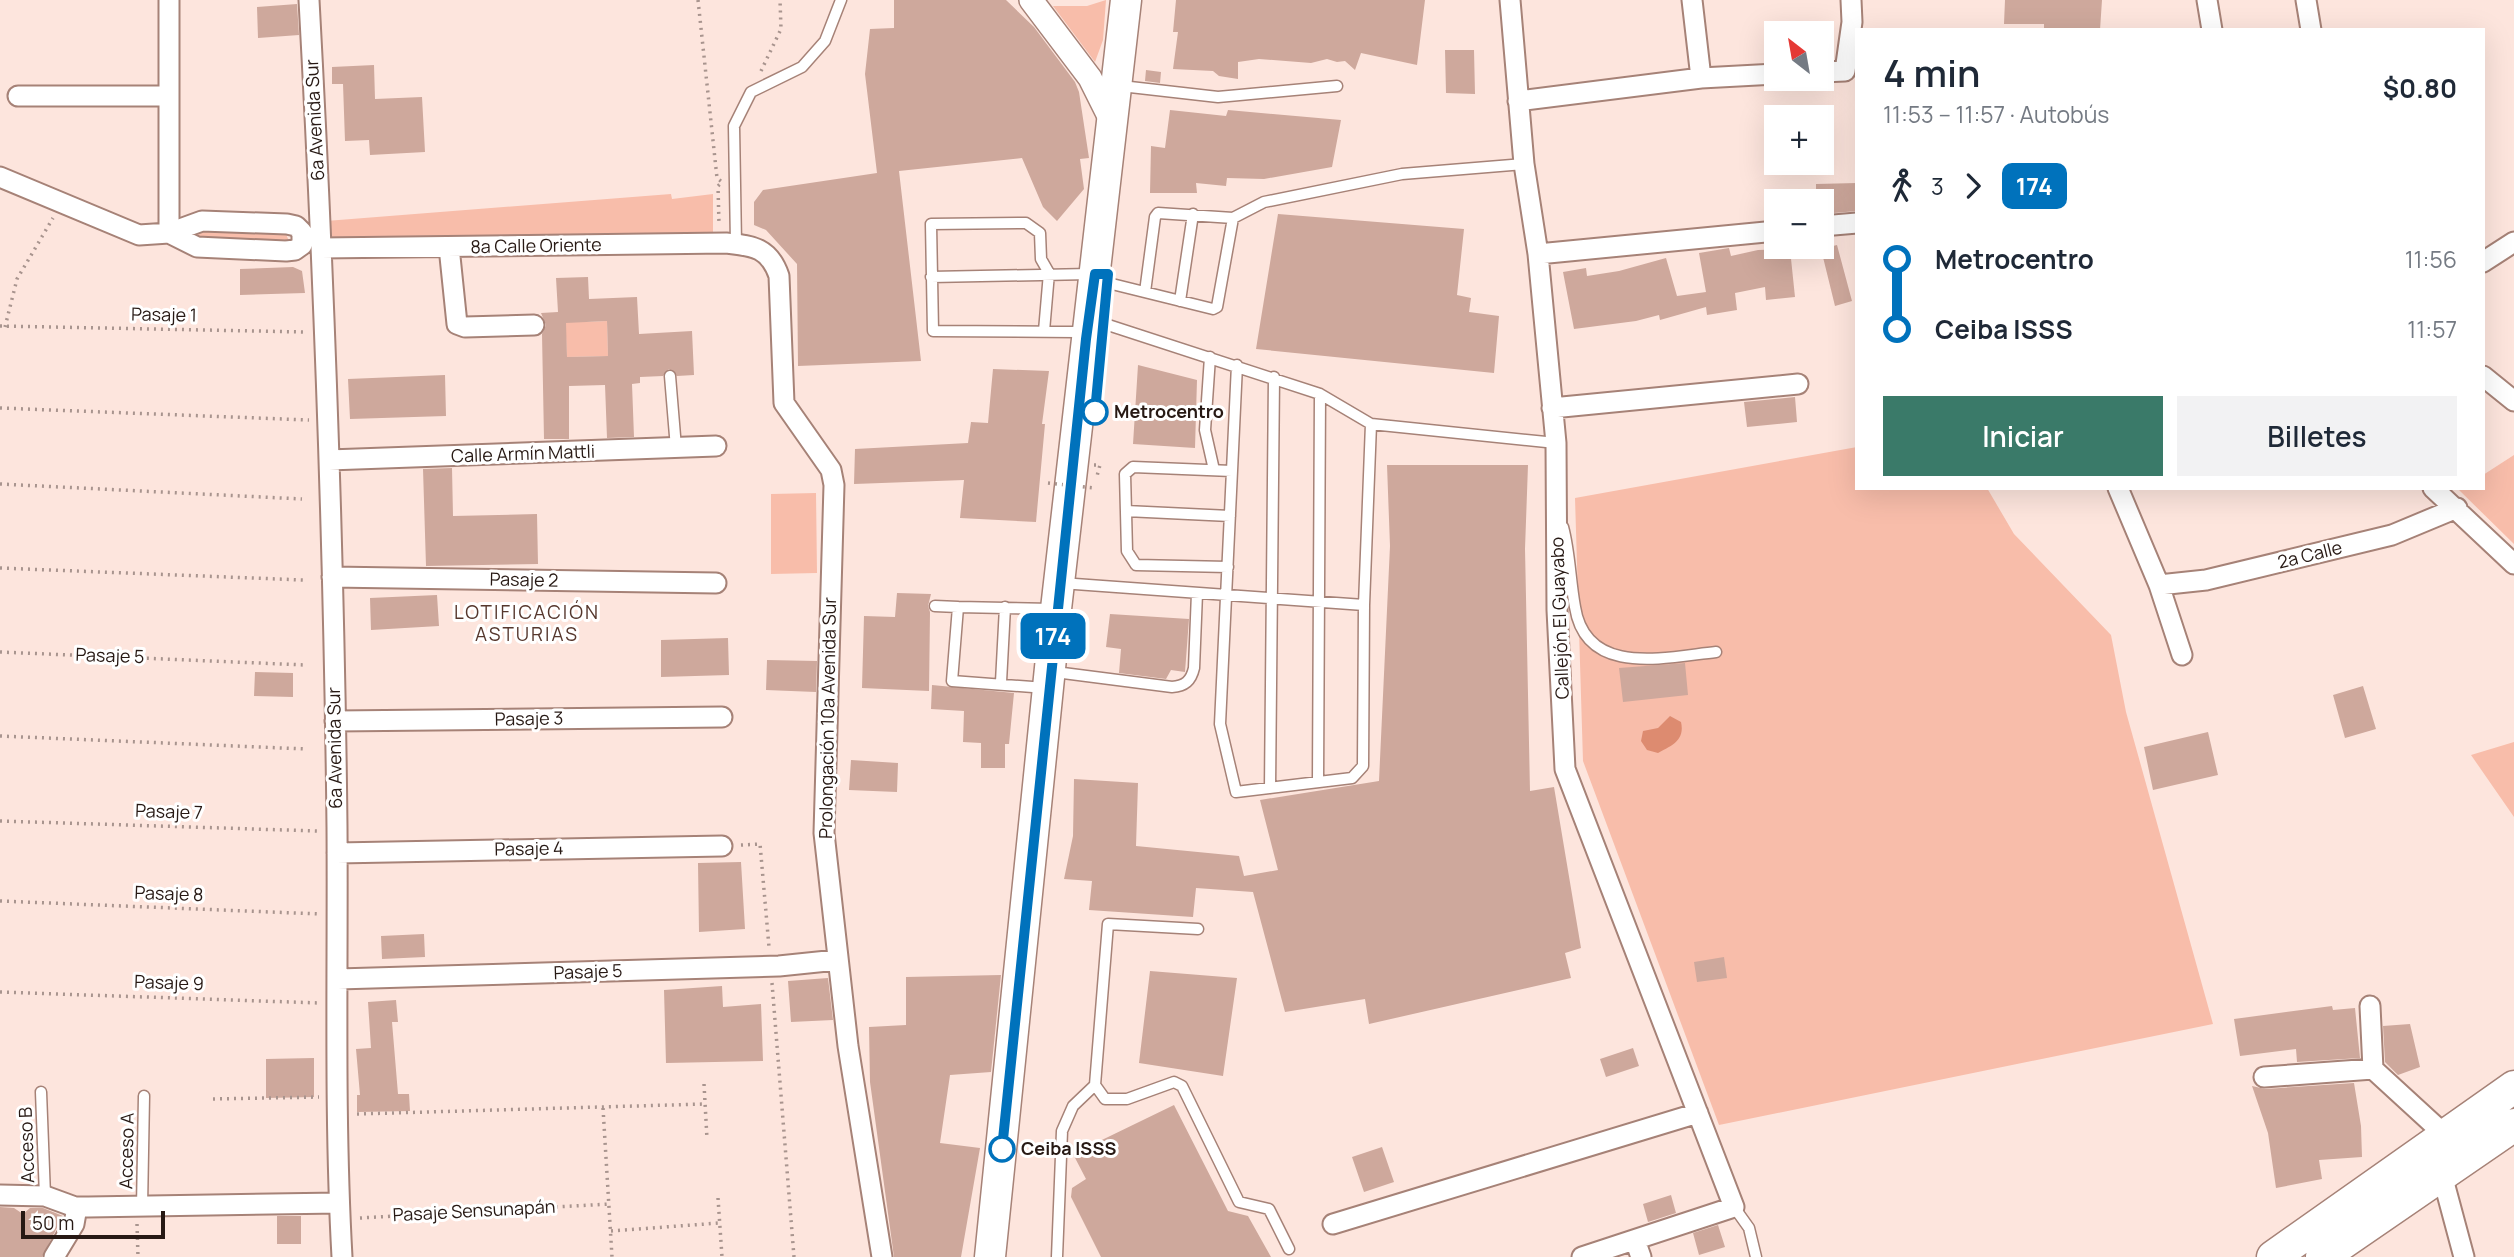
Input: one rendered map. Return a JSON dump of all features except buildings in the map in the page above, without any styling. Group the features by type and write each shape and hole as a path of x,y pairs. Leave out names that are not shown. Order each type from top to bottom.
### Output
{"highway":[{"path":"2273,1257 2514,1087"},
{"path":"2322,1257 2514,1125"}],"main road":[{"path":"1104,277 1112,122 1126,0"},
{"path":"1010,1257 1063,593 1130,87 1139,0"},
{"path":"990,1257 1056,681"}],"street":[{"path":"169,0 169,233"},
{"name":"6a Avenida Sur","path":"309,0 315,242 327,332 337,830 336,1106 342,1257"},
{"path":"1031,0 1090,78 1112,122"},
{"name":"Callejón El Guayabo","path":"1510,0 1524,164 1538,254 1556,443 1557,610 1565,769 1734,1207"},
{"path":"1692,0 1701,78"},
{"path":"1851,0 1851,71"},
{"path":"2207,0 2211,28"},
{"path":"2306,0 2311,28"},
{"path":"1518,101 1701,78 1764,75"},
{"path":"18,96 169,96"},
{"name":"8a Calle Oriente","path":"0,177 61,205 139,235 169,233 202,220 287,224 296,226 315,242"},
{"path":"1834,225 1855,223"},
{"path":"1538,254 1764,232"},
{"name":"8a Calle Oriente","path":"169,233 197,247 295,250 315,242 449,247 736,244"},
{"path":"2485,261 2514,242"},
{"name":"Prolongación 10a Avenida Sur","path":"736,244 765,251 775,263 779,276 783,402 831,470 834,485 824,833 837,960 882,1257"},
{"path":"449,247 457,324 466,327 534,325"},
{"path":"2485,377 2510,392"},
{"path":"1552,408 1798,384"},
{"name":"Calle Armín Mattli","path":"330,460 716,446"},
{"path":"2119,490 2159,585 2182,655"},
{"path":"2435,490 2514,564"},
{"name":"2a Calle","path":"2159,585 2206,580 2392,535 2457,508"},
{"name":"Pasaje 2","path":"332,577 716,583"},
{"name":"Pasaje 3","path":"335,720 722,717"},
{"name":"Pasaje 4","path":"337,853 722,846"},
{"name":"Pasaje 5","path":"338,979 770,966 837,960"},
{"path":"2370,1006 2373,1069 2445,1135"},
{"path":"2264,1077 2373,1069"},
{"path":"1333,1224 1698,1113"},
{"path":"2442,1175 2465,1257"},
{"path":"0,1195 45,1196 77,1207 339,1211"},
{"path":"54,1257 74,1224 77,1207"},
{"path":"1582,1257 1638,1248 1734,1207"}],"lane":[{"path":"736,244 734,125 751,92 802,67 825,41 841,0"},
{"path":"1130,87 1218,97 1337,86"},
{"path":"1145,292 1155,217 1163,212 1233,218 1264,202 1402,174 1524,164"},
{"path":"1180,301 1193,214"},
{"path":"931,277 1049,273 1104,277 1145,292 1213,309 1219,305 1233,218"},
{"path":"1044,331 1049,273 1041,259 1040,233 1026,223 931,223 933,331 1096,332 1210,356 1274,377 1320,394 1371,424 1556,443"},
{"path":"1210,356 1205,430 1214,470"},
{"path":"1237,365 1220,723 1236,792 1352,778 1363,766 1364,605 1371,424"},
{"path":"670,376 676,448"},
{"path":"1270,788 1274,377"},
{"path":"1318,782 1320,394"},
{"path":"1228,567 1136,565 1128,551 1127,469 1232,471"},
{"path":"1557,502 1566,537 1575,609 1579,623 1590,639 1610,653 1634,661 1716,652"},
{"path":"1126,511 1230,516"},
{"path":"934,606 1005,607 1063,593 1197,593 1364,605"},
{"path":"958,607 952,681 1056,681 1172,687 1184,685 1194,668 1197,593"},
{"path":"1001,682 1005,607"},
{"path":"1198,929 1108,924 1095,1086 1105,1099 1127,1099 1174,1082 1182,1086 1239,1202 1269,1209 1289,1249"},
{"path":"1057,1257 1062,1131 1073,1106 1095,1086"},
{"name":"Acceso B","path":"41,1092 45,1196"},
{"name":"Acceso A","path":"139,1208 144,1096"},
{"path":"1734,1207 1749,1228 1756,1257"}],"path":[{"path":"698,0 717,178 722,182 718,186 736,244"},
{"path":"751,92 782,29 780,0"},
{"path":"3,327 17,279 61,205"},
{"name":"Pasaje 1","path":"3,327 327,332"},
{"path":"0,408 328,421"},
{"path":"1048,483 1095,488"},
{"path":"0,484 302,499"},
{"path":"0,568 303,580"},
{"name":"Pasaje 5","path":"0,652 305,665"},
{"path":"0,736 306,749"},
{"name":"Pasaje 7","path":"0,821 337,830"},
{"path":"722,846 760,844 794,1257"},
{"name":"Pasaje 8","path":"0,901 337,915"},
{"name":"Pasaje 9","path":"0,992 337,1004"},
{"path":"705,1084 707,1139"},
{"path":"213,1099 485,1111 705,1104"},
{"path":"603,1108 612,1257"},
{"path":"718,1198 722,1257"},
{"name":"Pasaje Sensunapán","path":"339,1211 609,1204"},
{"path":"138,1257 139,1208"},
{"path":"611,1231 719,1223"}],"shaded area":[{"path":"1106,0 1103,40 1095,62 1053,6 1087,6"},
{"path":"671,194 672,199 713,194 713,232 526,242 325,246 326,221"},
{"path":"197,228 285,232 289,241 286,244 193,238 193,231"},
{"path":"586,313 587,322 607,321 608,356 567,357 565,315"},
{"path":"1855,447 1855,490 1988,490 2014,534 2111,635 2126,712 2213,1024 1719,1125 1583,761 1575,498"},
{"path":"2514,455 2514,544 2459,490 2485,490 2485,474"},
{"path":"816,493 817,573 771,574 771,494"},
{"path":"1670,716 1681,722 1679,738 1658,753 1647,750 1641,741 1643,731 1658,728"},
{"path":"2514,742 2514,817 2471,755"}],"bus line":[{"name":"174","path":"1002,1149 1086,339 1095,274 1108,274 1095,412"}],"place":[{"name":"Metrocentro","path":"1095,412"},
{"name":"Ceiba ISSS","path":"1002,1149"}],"district":[{"name":"LOTIFICACIÓN ASTURIAS","path":"527,623"}]}
